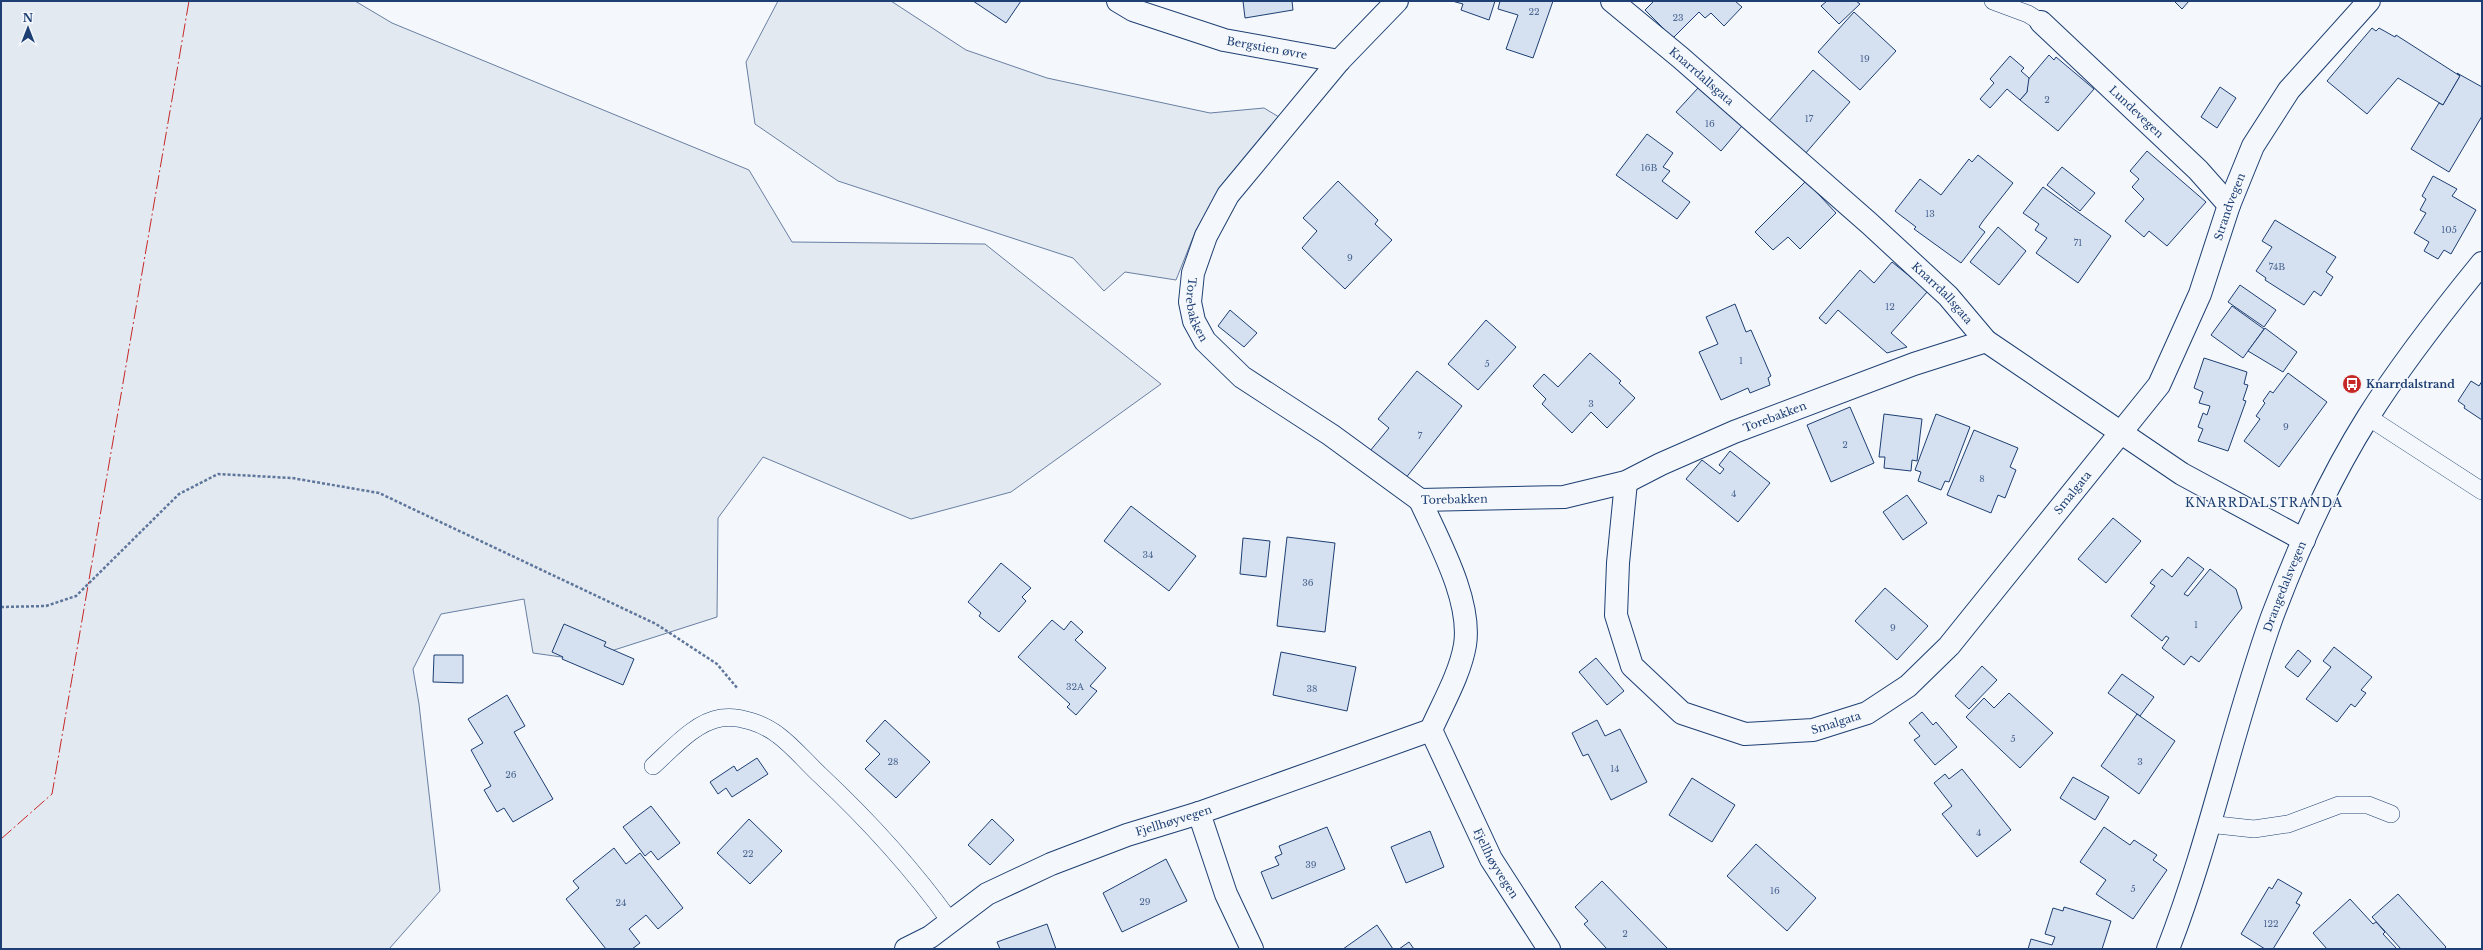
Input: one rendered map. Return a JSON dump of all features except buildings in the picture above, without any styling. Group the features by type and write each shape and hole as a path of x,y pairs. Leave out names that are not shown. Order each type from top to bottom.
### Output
{"street":[{"name":"Bergstien øvre","path":"1118,1 1133,10 1224,40 1339,62"},
{"path":"1339,62 1397,1"},
{"name":"Knarrdallsgata","path":"1612,1 1681,58 1870,224 1948,296 1986,341 2182,474 2304,540"},
{"name":"Strandvegen","path":"2123,433 2159,385 2200,294 2229,205 2253,146 2289,90 2369,1"},
{"name":"Lundevegen","path":"2041,22 2198,170 2229,205"},
{"name":"Torebakken","path":"1339,62 1228,195 1206,236 1193,273 1190,302 1194,321 1205,341 1242,377 1331,434 1420,500 1564,497 1626,482 1661,464 1734,432 1914,364 1986,341"},
{"name":"Drangedalsvegen","path":"2168,949 2208,824 2243,704 2273,616 2304,540 2330,484 2368,417 2482,263"},
{"name":"Smalgata","path":"1626,482 1618,563 1616,615 1632,666 1682,713 1745,734 1813,730 1867,713 1908,686 1949,646 2123,433"},
{"path":"1420,500 1444,554 1464,608 1465,644 1452,685 1431,730"},
{"name":"Fjellhøyvegen","path":"906,949 931,943 950,921 987,894 1052,864 1127,835 1199,813 1431,730 1491,859 1549,949"},
{"path":"1199,813 1226,894 1252,949"}],"lane":[{"path":"1993,1 2021,11 2041,22"},
{"path":"2368,417 2482,492"},
{"path":"653,766 704,724 721,718 738,718 778,734 858,810 920,880 950,921"},
{"path":"2208,824 2254,828 2288,824 2339,805 2368,805 2391,814"}],"path":[{"path":"1,607 46,606 76,596 179,494 218,474 292,478 379,493 656,624 717,664 742,694"}],"shaded area":[{"path":"1,1 355,1 392,23 749,170 792,242 985,244 1161,384 1011,492 911,519 763,457 718,518 717,617 583,660 533,653 524,599 441,614 413,669 419,704 440,891 389,949 1,949"},
{"path":"778,1 891,1 966,50 1047,78 1210,113 1264,108 1279,117 1226,181 1196,230 1176,280 1125,272 1104,291 1073,258 838,181 755,124 746,62"}],"power":[{"path":"1,839 52,794 189,1"}],"place":[{"name":"Knarrdalstrand","path":"2352,384"}],"district":[{"name":"KNARRDALSTRANDA","path":"2264,503"}]}
